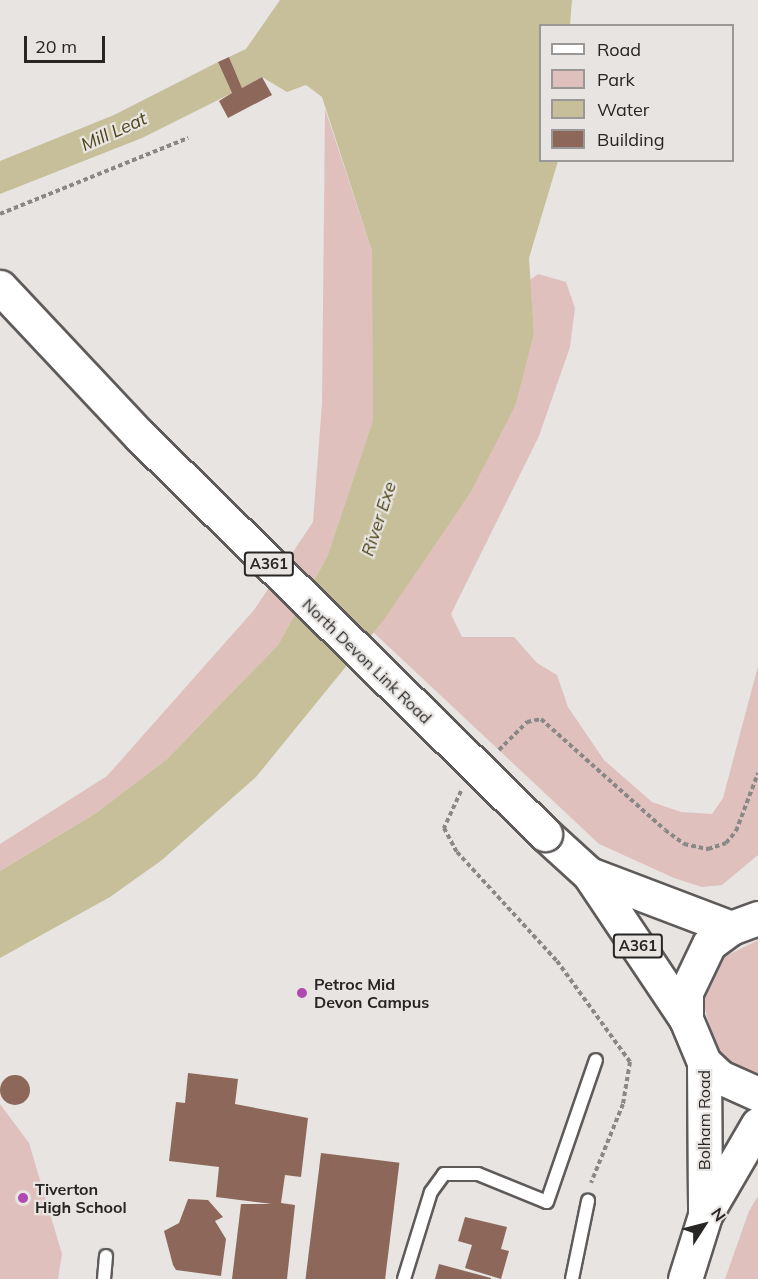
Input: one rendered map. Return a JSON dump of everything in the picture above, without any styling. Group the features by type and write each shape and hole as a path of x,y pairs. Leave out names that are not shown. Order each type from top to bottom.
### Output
{"main road":[{"name":"North Devon Link Road","path":"0,287 140,436 545,834 589,874 686,1019 705,1062"},
{"name":"North Devon Link Road","path":"589,874 751,920"},
{"path":"686,1019 694,966 751,920"},
{"path":"705,1062 720,1077 758,1094"},
{"name":"Bolham Road","path":"705,1062 705,1215"},
{"name":"Bolham Road","path":"685,1279 705,1215 758,1124"}],"lane":[{"path":"404,1279 431,1192 444,1174 478,1174 548,1202 596,1060"},
{"path":"572,1279 588,1201"},
{"path":"104,1279 106,1256"}],"path":[{"path":"0,214 188,138"}],"green space":[{"path":"325,109 372,251 375,364 373,420 327,557 278,645 167,759 96,813 0,871 0,844 107,776 254,610 313,522 322,403"},
{"path":"538,274 566,282 575,308 570,347 539,436 451,614 462,637 514,637 537,663 557,675 568,707 604,760 652,802 681,812 712,814 723,798 758,666 758,855 722,885 702,887 674,878 599,844 373,632 471,492 514,406 534,334 530,280"},
{"path":"758,940 758,1077 741,1071 716,1049 703,1002 724,957"},
{"name":"Tiverton High School","path":"0,1104 29,1143 62,1254 58,1279 0,1279"},
{"path":"758,1196 758,1279 725,1279 749,1211"}],"water":[{"name":"River Exe","path":"280,0 572,0 570,24 539,24 539,162 558,162 529,258 534,334 515,406 471,492 383,621 256,777 162,860 110,897 0,958 0,871 96,813 167,759 278,645 327,557 373,420 372,251 322,97 306,85 287,92 262,77 242,88 229,57 246,49"},
{"name":"Mill Leat","path":"218,62 232,93 142,138 0,194 0,161 114,115"}],"building":[{"path":"229,57 242,88 262,77 272,95 228,118 219,101 232,93 218,62"},
{"path":"188,1073 238,1079 235,1104 308,1118 301,1177 285,1175 281,1203 295,1205 287,1279 232,1279 241,1204 272,1204 216,1197 219,1167 169,1161 176,1102 185,1103"},
{"path":"15,1075 26,1079 30,1090 26,1101 15,1105 4,1101 0,1090 4,1079"},
{"path":"321,1153 399,1163 385,1279 306,1279"},
{"path":"188,1199 208,1200 223,1217 215,1221 226,1239 221,1276 176,1270 173,1265 164,1231 179,1223"},
{"path":"465,1217 507,1227 501,1249 509,1251 501,1279 465,1268 472,1245 458,1241"},
{"path":"439,1264 491,1278 491,1279 435,1279"}],"place":[{"name":"Petroc Mid Devon Campus","path":"302,993"},
{"name":"Tiverton High School","path":"23,1198"}]}
